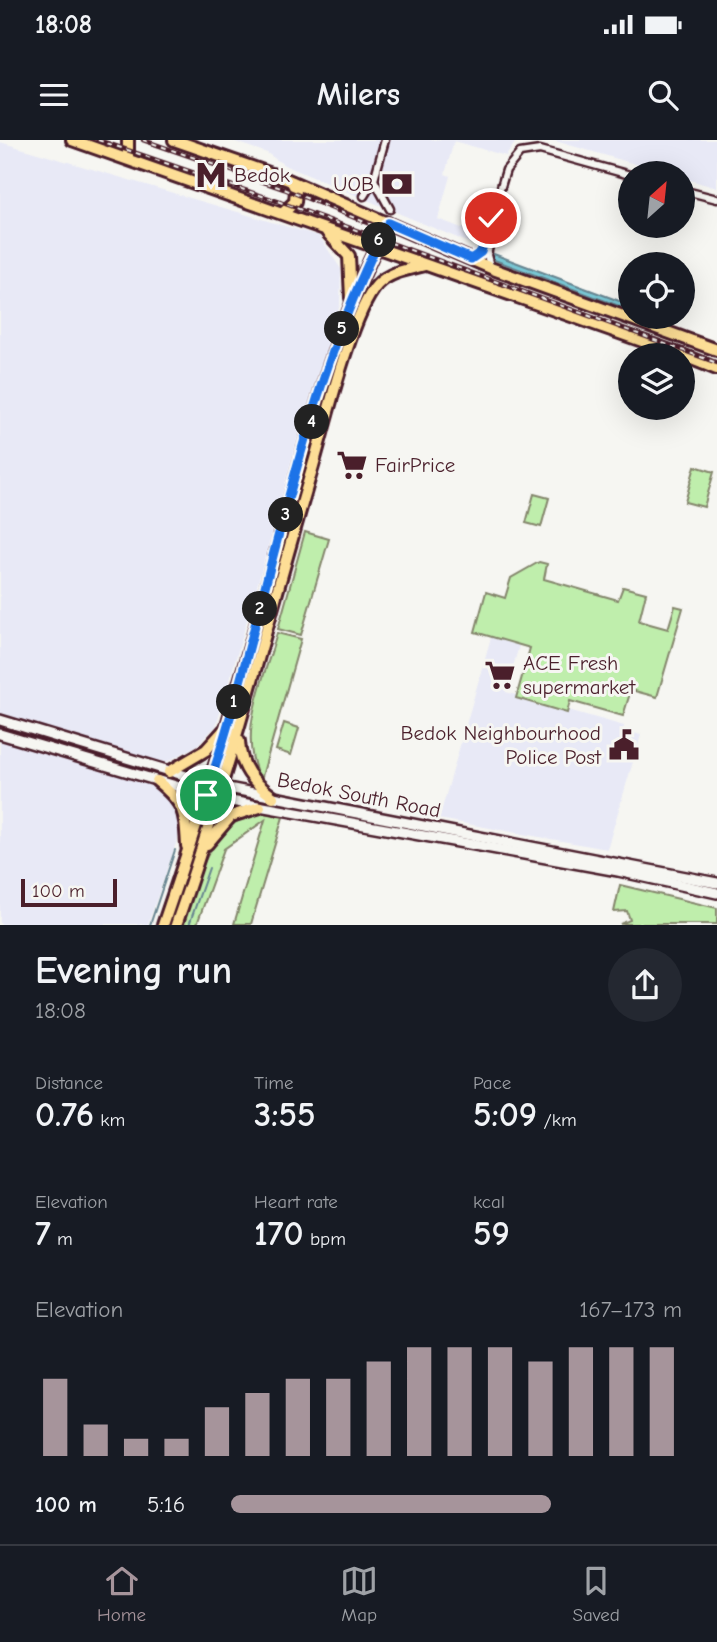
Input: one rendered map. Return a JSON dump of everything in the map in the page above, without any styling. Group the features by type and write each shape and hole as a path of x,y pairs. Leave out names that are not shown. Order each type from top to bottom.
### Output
{"main road":[{"path":"72,140 648,343"},
{"path":"128,140 128,159"},
{"path":"174,140 292,181 492,269 717,350"},
{"path":"282,213 295,202 296,190 292,181"},
{"path":"163,925 210,783 314,415 351,304 388,223"},
{"path":"318,225 333,236 348,256 351,304"},
{"path":"176,925 220,799 327,419 358,322 377,285 395,273 425,265"},
{"path":"695,360 717,369"},
{"name":"Bedok South Road","path":"0,720 223,787 644,872 717,893"},
{"path":"169,772 206,750 226,728"},
{"path":"238,728 243,765 250,776 273,797"},
{"name":"Bedok South Road","path":"0,734 220,799 717,883"},
{"path":"157,781 181,803 186,816 188,853"},
{"path":"203,849 231,816 260,807"}],"street":[{"path":"364,196 374,180 385,140"},
{"path":"471,259 482,250 510,162 525,151 545,152 618,172"},
{"path":"492,269 487,255 510,166 523,154 545,152"},
{"path":"374,180 390,209"},
{"path":"695,193 717,199"}],"shaded area":[{"path":"230,140 517,140 506,156 454,141 445,174 450,176 438,219 480,235 474,245 284,165 267,153"},
{"path":"552,140 717,140 717,188 695,182 695,161 625,161"},
{"path":"0,142 319,236 341,269 340,304 216,726 196,746 163,764 0,714"},
{"path":"492,634 520,642 506,692 624,726 623,730 641,735 607,849 439,819"},
{"path":"0,739 156,786 179,807 181,829 148,924 0,924"}],"green space":[{"path":"695,466 714,472 704,507 685,502"},
{"path":"534,494 549,498 541,527 526,523"},
{"path":"305,532 329,539 301,635 278,629"},
{"path":"539,562 547,564 544,579 618,600 623,587 646,593 639,621 668,629 675,606 683,608 657,697 631,690 623,716 570,701 567,713 516,698 530,648 475,632 486,592 505,598 511,578"},
{"path":"277,633 301,639 261,780 254,763 251,726"},
{"path":"284,723 299,728 291,755 276,750"},
{"path":"259,812 283,817 251,924 234,924 265,820 224,849 197,924 183,925 200,872 216,841 241,819"},
{"path":"620,885 717,908 717,924 620,924 630,920 627,911 614,912"}],"water":[{"path":"491,253 618,301 618,306 489,258"}],"waterway":[{"path":"150,925 175,850"},
{"path":"189,925 209,868"}],"railway":[{"path":"98,140 280,202 717,363"},
{"path":"143,140 284,189 389,232"}],"place":[{"name":"Bedok","path":"211,175"},
{"name":"UOB","path":"397,184"},
{"name":"FairPrice","path":"352,465"},
{"name":"ACE Fresh supermarket","path":"500,675"},
{"name":"Bedok Neighbourhood Police Post","path":"624,745"}],"route":[{"path":"206,795 324,382 351,304 376,246 388,223 471,259 481,252 491,218"}]}
